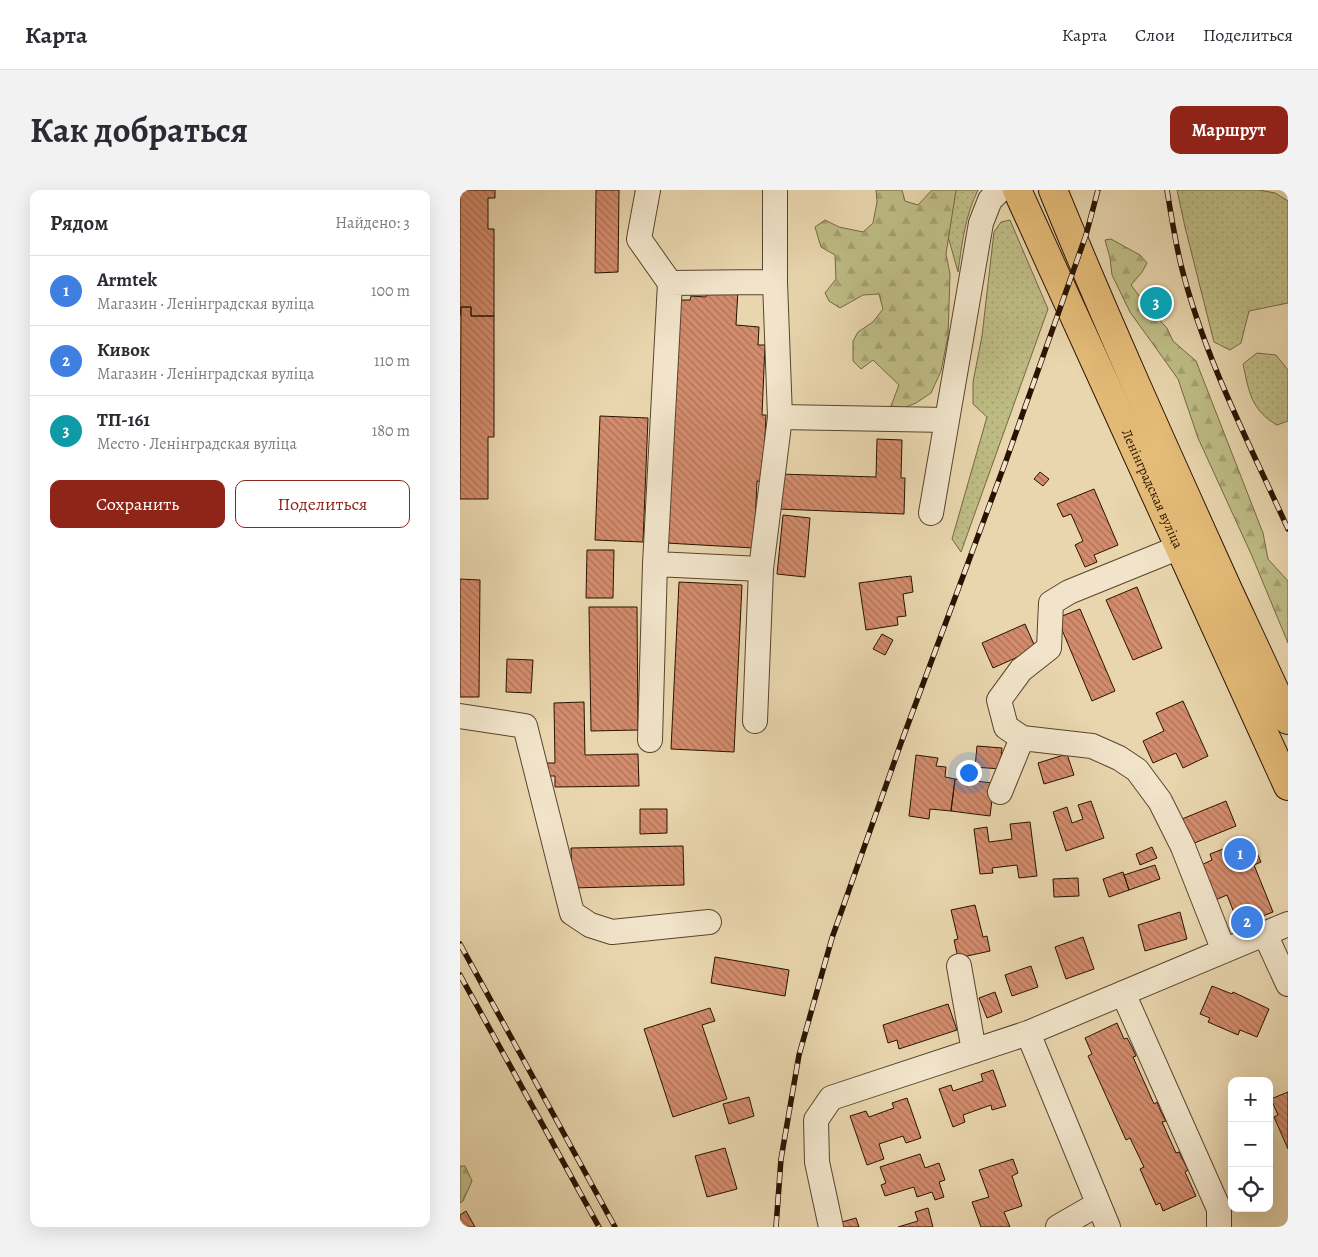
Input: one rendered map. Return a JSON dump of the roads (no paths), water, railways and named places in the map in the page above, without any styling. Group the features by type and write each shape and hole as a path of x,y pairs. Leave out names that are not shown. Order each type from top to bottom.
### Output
{"main road":[{"name":"Ленінградская вуліца","path":"1017,190 1288,786"},
{"name":"Ленінградская вуліца","path":"1053,190 1090,280 1288,720"}],"street":[{"path":"648,190 640,239 670,283 655,564 650,740"},
{"path":"755,722 761,569 780,417 775,282 776,190"},
{"path":"931,513 981,223 990,200 1000,190"},
{"path":"670,283 775,282"},
{"path":"780,417 947,420"},
{"path":"1180,547 1070,592 1051,603 1049,648 1021,670 999,700 1006,727 1022,738 1092,746 1119,758 1137,770 1160,802 1183,847 1224,951"},
{"path":"655,564 761,569"},
{"path":"460,716 525,726 572,913 590,926 612,932 709,922"},
{"path":"1000,792 1022,738"},
{"path":"831,1227 817,1162 816,1120 831,1098 1028,1033 1288,924"},
{"path":"1265,934 1288,984"},
{"path":"959,966 974,1051"},
{"path":"1123,993 1219,1209 1219,1227"},
{"path":"1028,1033 1108,1227"},
{"path":"1058,1227 1098,1204"}],"railway":[{"path":"776,1227 781,1159 799,1055 832,938 901,743 1007,458 1086,235 1098,190"},
{"path":"1167,190 1181,265 1202,333 1228,399 1288,529"},
{"path":"460,944 615,1227"},
{"path":"460,975 599,1227"}],"place":[{"name":"ТП-161","path":"1156,303"},
{"name":"Armtek","path":"1240,854"},
{"name":"Кивок","path":"1247,922"}]}
